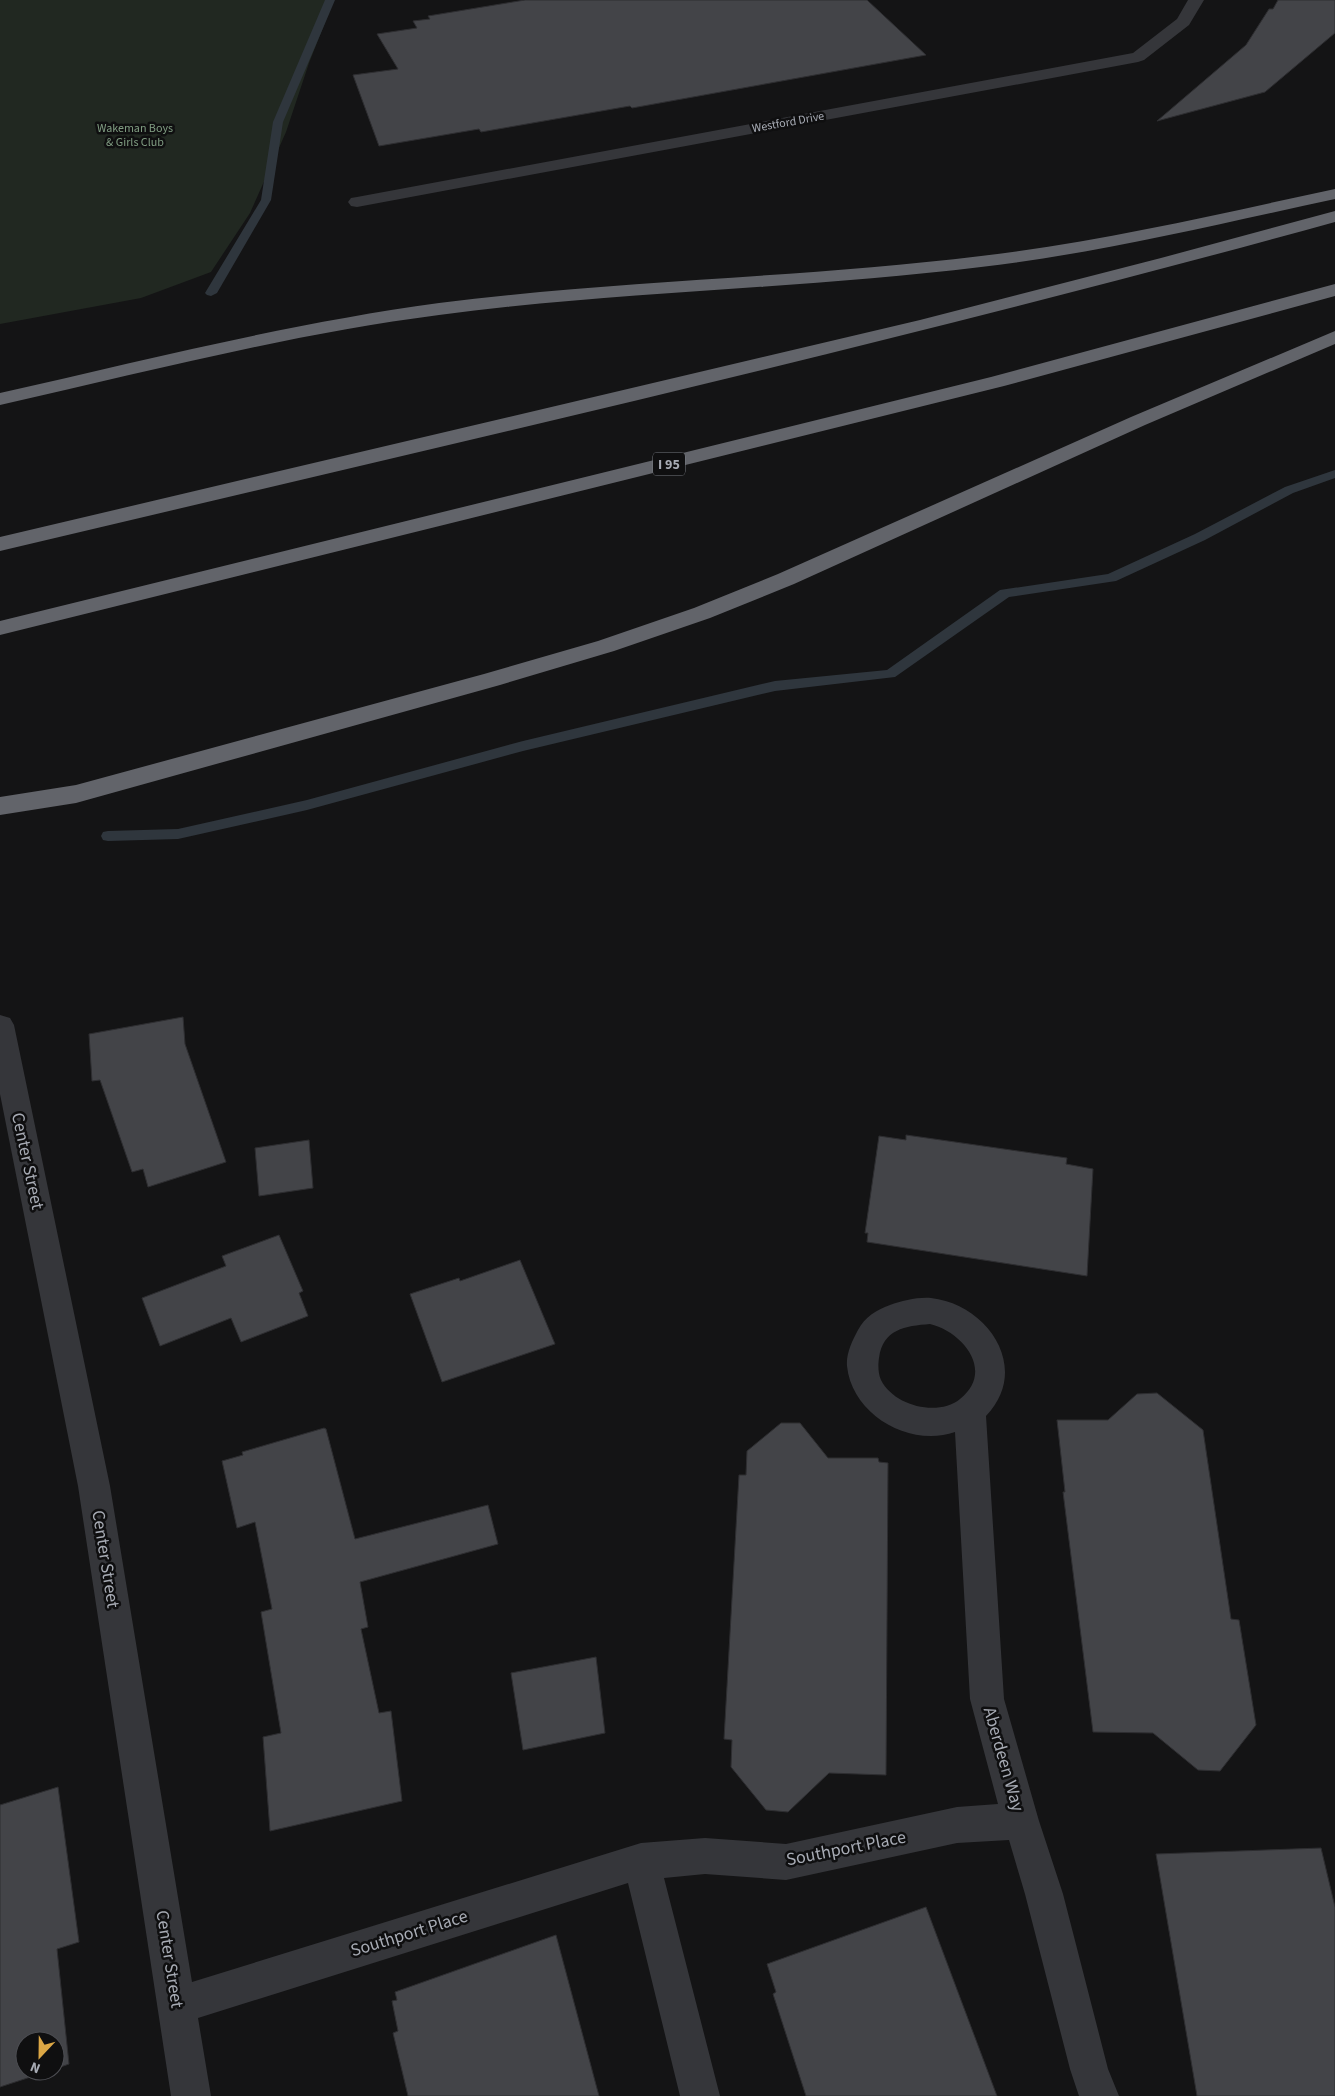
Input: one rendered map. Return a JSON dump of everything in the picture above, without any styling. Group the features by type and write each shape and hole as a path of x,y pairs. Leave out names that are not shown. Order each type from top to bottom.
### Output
{"highway":[{"path":"0,400 290,335 378,318 510,299 860,274 1014,258 1153,232 1335,194"},
{"path":"0,544 923,325 1168,262 1335,216"},
{"name":"I 95","path":"0,628 978,387 1335,290"},
{"path":"0,806 76,794 483,683 606,646 702,613 795,575 1138,421 1335,337"}],"street":[{"name":"Westford Drive","path":"357,202 1138,57 1183,22 1196,0"},
{"name":"Center Street","path":"0,1025 94,1486 192,2096"},
{"name":"Aberdeen Way","path":"970,1411 987,1699 1021,1821 1044,1894 1089,2069 1099,2096"},
{"name":"Southport Place","path":"178,2005 641,1861 705,1856 786,1862 957,1825 1021,1821"},
{"path":"641,1861 700,2096"}],"green space":[{"name":"Wakeman Boys & Girls Club","path":"0,0 334,0 309,63 286,132 250,213 211,272 141,298 0,324"}],"building":[{"path":"525,0 867,0 926,55 632,108 630,106 481,132 479,129 379,146 353,75 398,69 377,34 417,28 413,21 430,19 428,16"},
{"path":"1278,0 1335,0 1335,33 1265,92 1157,121 1246,45 1269,9 1273,9"},
{"path":"183,1017 185,1044 226,1162 148,1187 143,1169 132,1172 100,1080 92,1081 89,1034"},
{"path":"906,1135 1067,1158 1066,1164 1093,1169 1087,1276 867,1242 868,1233 865,1233 879,1136 906,1140"},
{"path":"309,1140 313,1188 259,1196 255,1148"},
{"path":"279,1235 303,1291 299,1293 308,1316 241,1342 231,1318 160,1346 142,1298 226,1266 222,1256"},
{"path":"520,1260 555,1344 442,1382 410,1294 459,1278 460,1281"},
{"path":"1157,1393 1203,1430 1231,1619 1239,1620 1256,1725 1220,1771 1198,1770 1153,1733 1093,1732 1063,1492 1065,1492 1057,1420 1108,1420 1137,1394"},
{"path":"781,1423 800,1423 828,1458 878,1458 879,1462 888,1463 886,1775 829,1773 788,1812 766,1810 731,1767 732,1740 724,1739 739,1475 746,1475 747,1451"},
{"path":"326,1429 355,1539 488,1505 498,1544 360,1582 368,1627 361,1629 379,1713 391,1711 402,1801 270,1831 263,1737 281,1733 261,1612 272,1609 255,1522 237,1528 222,1461 243,1455 242,1452"},
{"path":"596,1657 605,1733 523,1750 511,1673"},
{"path":"58,1787 79,1942 57,1949 69,2064 65,2065 65,2031 15,2031 15,2081 18,2081 0,2087 0,1805"},
{"path":"1321,1848 1335,1907 1335,2096 1197,2096 1156,1854"},
{"path":"926,1907 997,2096 806,2096 773,1994 776,1992 767,1964"},
{"path":"556,1935 599,2096 408,2096 393,2033 398,2031 392,2001 397,2000 395,1992"}],"waterway":[{"path":"211,293 266,200 278,122 330,0"},
{"path":"108,836 178,834 307,805 523,746 775,686 890,674 1005,593 1111,578 1200,537 1289,490 1335,474"}]}
